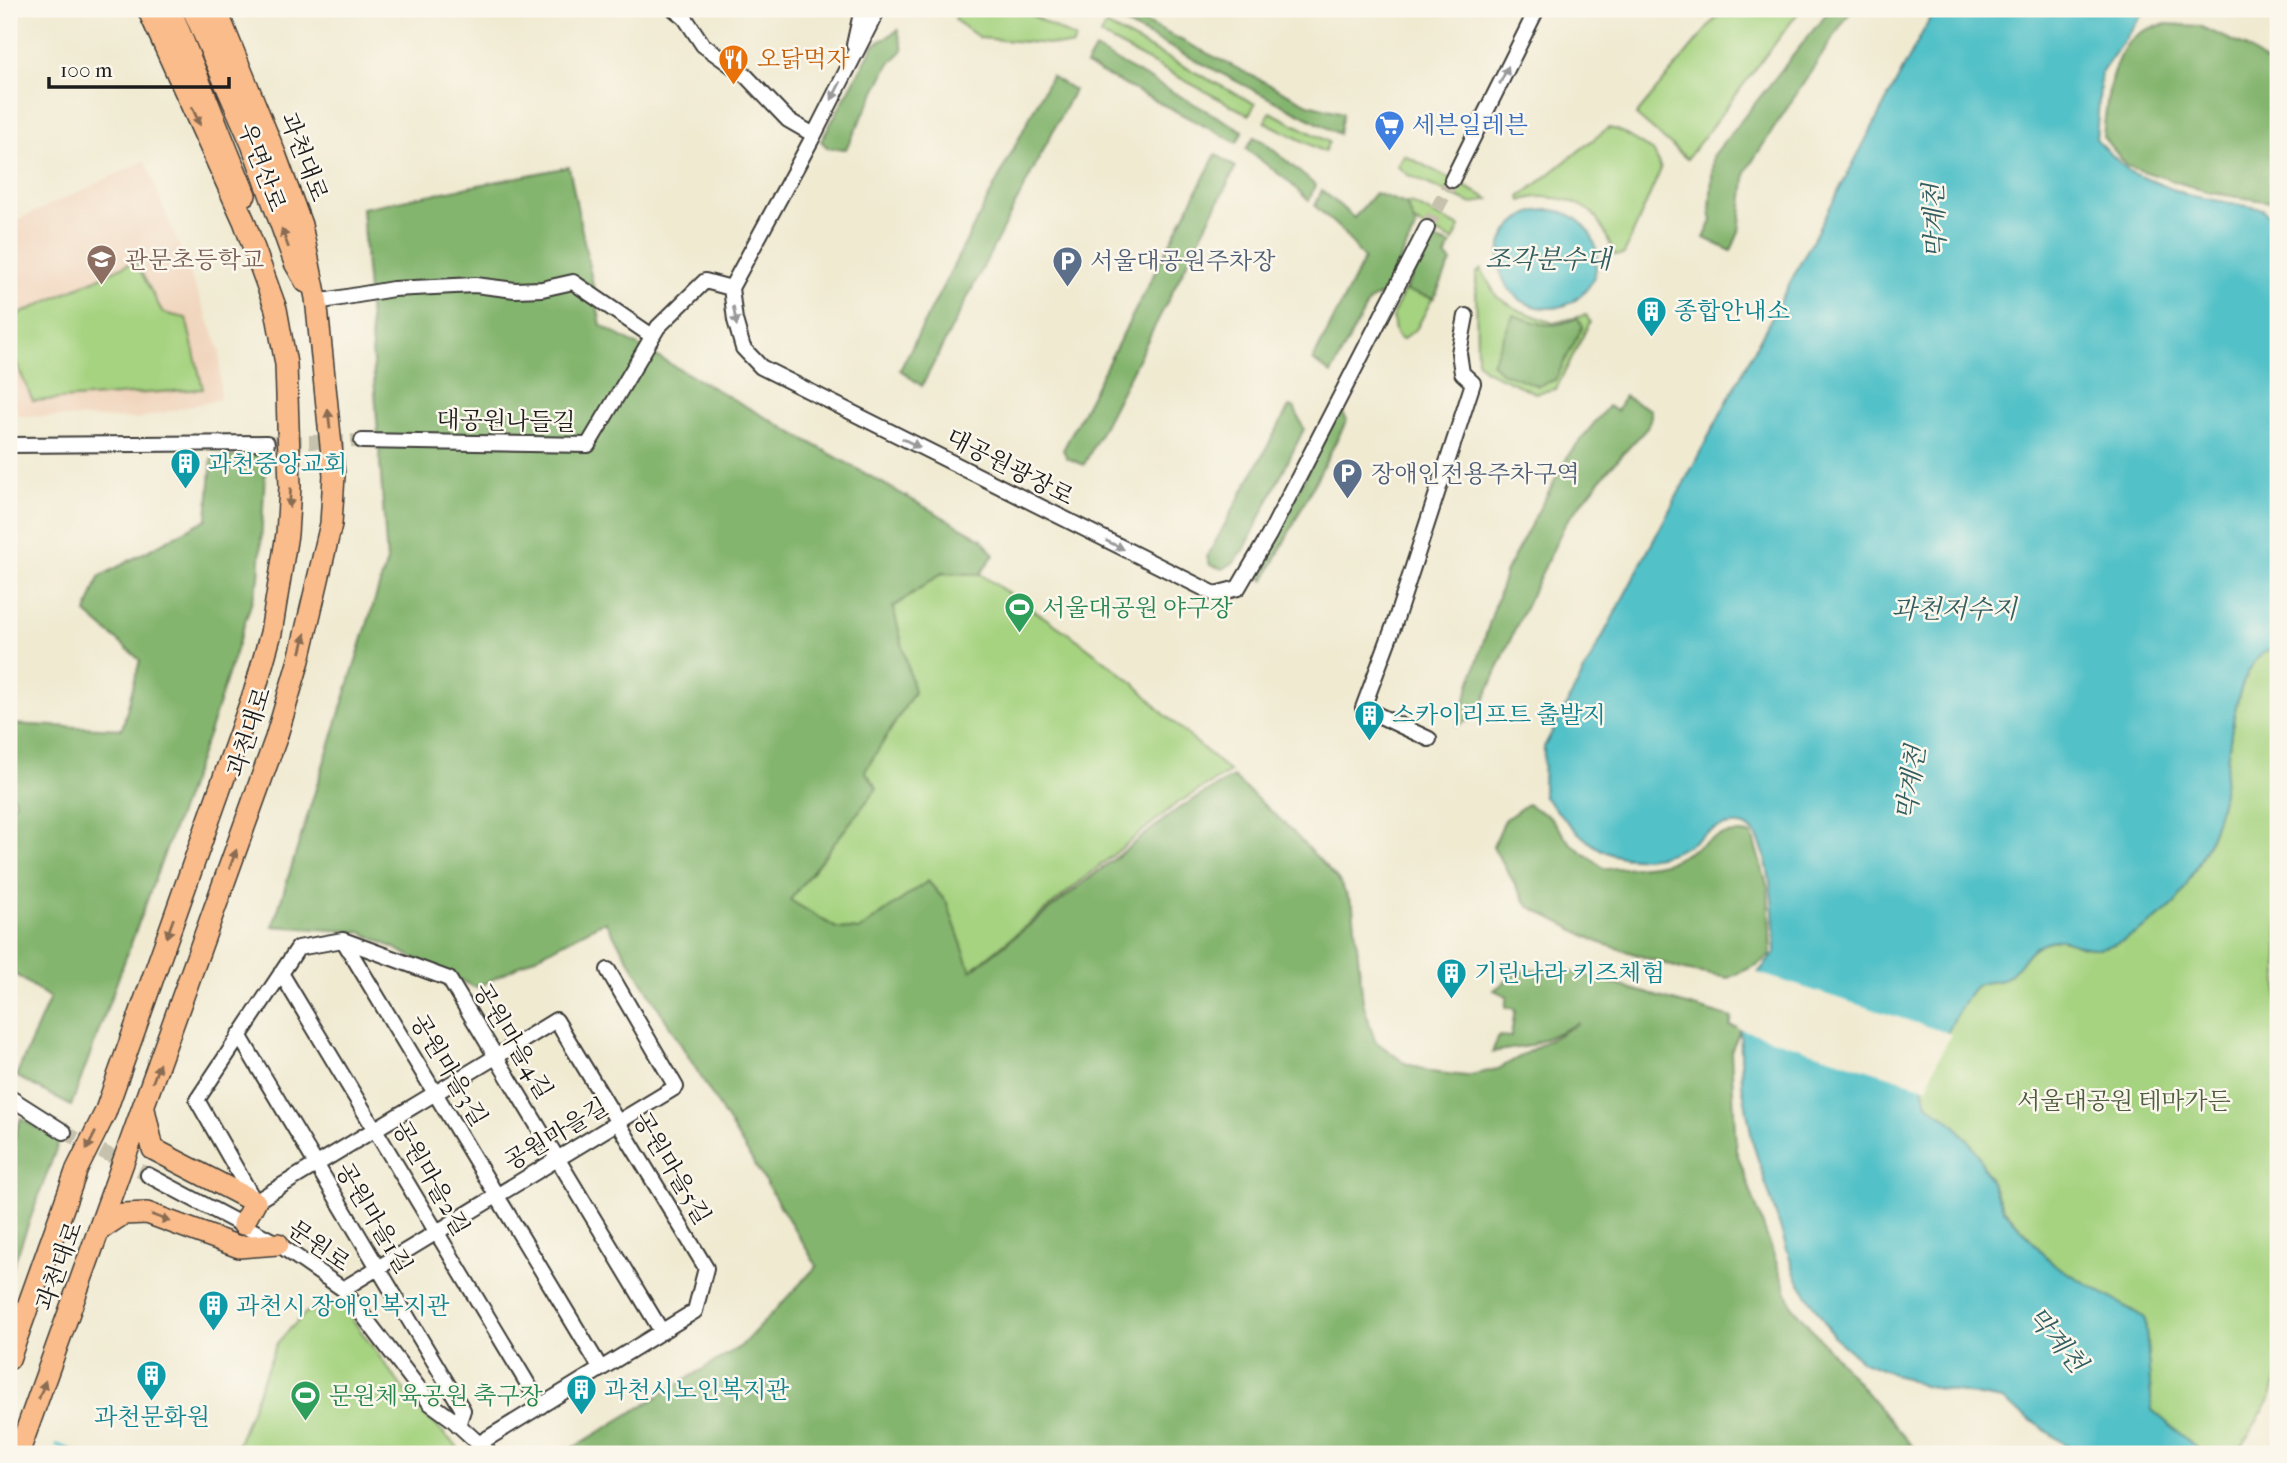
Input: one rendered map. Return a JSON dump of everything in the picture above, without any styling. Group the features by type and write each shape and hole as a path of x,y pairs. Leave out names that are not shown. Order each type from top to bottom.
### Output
{"highway":[{"name":"과천대로","path":"9,1359 77,1169 105,1113 256,690 271,633 283,569 290,487 286,364 275,309 244,221 148,9"},
{"name":"우면산로","path":"170,9 273,267 275,309"},
{"name":"우면산로","path":"193,9 252,144 295,263 317,300"},
{"name":"과천대로","path":"18,1454 276,738 299,660 331,524 334,475 317,300 301,225 216,9"},
{"path":"144,1109 153,1149 255,1202 243,1224"},
{"path":"99,1230 123,1214 148,1213 239,1247 278,1244"}],"street":[{"path":"674,9 685,18 703,45 746,76 788,120 814,135"},
{"path":"848,69 862,9"},
{"path":"731,288 814,135 878,9"},
{"path":"1452,180 1537,9"},
{"name":"대공원광장로","path":"731,288 735,320 743,348 761,367 1215,594 1238,588 1269,535 1427,228"},
{"name":"대공원나들길","path":"362,441 588,444 658,327 705,281 731,288"},
{"path":"317,300 407,288 475,285 515,290 542,289 573,282 652,337"},
{"path":"1429,739 1363,708 1394,625 1473,383 1462,373 1459,353 1466,316"},
{"path":"9,445 267,443"},
{"path":"343,940 298,948 197,1100 255,1202 496,1058"},
{"name":"공원마을4길","path":"343,940 449,979 662,1332"},
{"name":"공원마을3길","path":"343,940 601,1369"},
{"name":"공원마을길","path":"343,1289 676,1087 608,970"},
{"name":"공원마을2길","path":"281,973 541,1406"},
{"name":"공원마을5길","path":"496,1058 556,1020 706,1268 695,1311 662,1332"},
{"name":"공원마을1길","path":"239,1035 463,1410 458,1425"},
{"path":"9,1097 64,1132"},
{"name":"문원로","path":"148,1175 278,1244 343,1289 430,1403 485,1449"},
{"path":"485,1449 541,1406 662,1332"}],"shaded area":[{"name":"관문초등학교","path":"145,161 220,350 220,399 137,419 19,416 9,396 9,224"}],"green space":[{"path":"958,9 1020,9 1076,39 1072,46 980,38 955,20"},
{"path":"1110,9 1124,9 1308,104 1343,113 1339,134 1108,15"},
{"path":"1723,9 1801,9 1687,159 1636,115"},
{"path":"1830,9 1852,9 1746,171 1739,232 1731,251 1704,238 1712,221 1710,212 1713,156"},
{"path":"2166,24 2199,26 2245,46 2278,72 2278,201 2211,193 2127,166 2103,137 2111,80 2122,52 2140,33"},
{"path":"1106,25 1255,104 1249,115 1100,35"},
{"path":"898,30 903,50 889,64 846,149 828,148 821,141 874,45"},
{"path":"1095,49 1243,131 1237,143 1086,65"},
{"path":"1051,76 1074,90 922,386 900,370"},
{"path":"1270,112 1329,142 1324,152 1265,122"},
{"path":"1608,128 1618,130 1654,152 1661,169 1624,254 1615,255 1600,224 1587,209 1570,201 1549,197 1521,201 1520,197"},
{"path":"1254,137 1264,142 1315,185 1309,201 1246,149"},
{"path":"1216,154 1235,167 1234,171 1084,465 1067,458 1063,450"},
{"path":"1404,155 1489,199 1472,204 1408,175 1397,166"},
{"path":"569,167 601,325 982,539 994,555 980,574 942,573 893,607 914,692 865,771 877,788 790,900 836,928 859,930 928,881 947,903 971,971 1179,808 1233,777 1285,824 1338,879 1353,907 1363,1002 1375,1041 1405,1063 1431,1072 1466,1076 1498,1069 1579,1023 1529,1046 1492,1052 1499,1036 1511,1037 1515,1009 1505,1007 1507,996 1494,990 1518,972 1555,967 1732,1018 1730,1026 1741,1028 1731,1051 1736,1150 1792,1306 1919,1454 563,1454 741,1346 817,1266 605,921 476,988 361,932 273,926 387,561 362,208"},
{"path":"1322,190 1354,218 1375,193 1406,204 1416,227 1384,293 1369,301 1331,374 1313,360 1364,259 1341,230 1315,206"},
{"path":"1410,203 1460,227 1453,241 1414,222 1406,204"},
{"path":"1430,238 1451,245 1445,256 1451,262 1417,328 1402,340 1395,332 1393,314"},
{"path":"1430,238 1451,245 1445,256 1451,262 1434,298 1405,291"},
{"path":"135,261 163,313 186,318 203,389 33,401 9,347 9,319"},
{"path":"1481,269 1497,297 1521,311 1553,323 1586,315 1590,322 1556,389 1535,393 1485,370 1477,361 1476,274"},
{"path":"1513,315 1552,325 1577,318 1583,326 1555,380 1538,386 1501,372 1492,363"},
{"path":"1624,396 1651,410 1647,428 1566,522 1477,717 1457,725 1506,571 1569,454 1608,406 1617,411"},
{"path":"1289,407 1294,407 1304,429 1243,552 1223,569 1210,565 1207,557"},
{"path":"1340,408 1347,420 1264,581 1256,573"},
{"path":"266,455 259,579 211,727 71,1106 16,1076 50,998 9,970 9,810 16,802 9,790 9,724 122,729 140,660 86,613 99,577 207,519 212,457"},
{"name":"서울대공원 야구장","path":"942,573 980,574 1078,640 1135,684 1164,714 1230,772 1176,804 970,971 947,903 928,881 859,930 837,928 790,900 877,788 865,771 914,692 893,607"},
{"name":"서울대공원 테마가든","path":"2278,645 2278,1375 2271,1396 2238,1454 2204,1454 2152,1411 2145,1318 2053,1264 2004,1209 1975,1149 1954,1124 1927,1104 1924,1089 1946,1035 1976,986 2005,978 2033,949 2043,943 2058,940 2094,948 2114,944 2146,927 2177,901 2204,852 2216,822 2232,725 2242,686 2260,656"},
{"path":"1527,804 1550,817 1570,843 1605,869 1665,863 1719,836 1740,833 1752,835 1768,888 1771,955 1757,965 1728,978 1684,970 1598,942 1528,906 1493,847 1505,820"},
{"path":"21,1118 59,1141 9,1277 9,1154"},
{"path":"332,1303 344,1308 413,1402 464,1454 234,1454 277,1343 305,1313"}],"water":[{"name":"과천저수지","path":"1935,9 2146,9 2101,73 2096,140 2130,172 2187,195 2263,209 2278,225 2278,645 2260,656 2242,686 2232,725 2221,802 2208,842 2177,901 2136,933 2104,947 2087,947 2058,940 2043,943 2033,949 2005,978 1976,986 1946,1035 1924,1089 1927,1104 1954,1124 1975,1149 2004,1210 2053,1264 2145,1318 2152,1410 2204,1454 2079,1454 2002,1400 1923,1386 1863,1362 1834,1337 1796,1277 1753,1144 1742,1084 1740,1025 1758,973 1775,953 1767,866 1756,835 1747,827 1728,825 1707,832 1671,853 1630,858 1611,854 1592,844 1543,796 1544,747"},
{"name":"조각분수대","path":"1548,210 1567,213 1583,224 1594,240 1597,259 1594,278 1583,294 1567,305 1548,308 1529,305 1513,294 1502,278 1499,259 1502,240 1513,224 1529,213"}],"pier":[{"path":"1755,972 1951,1034 1933,1070 1928,1088 1737,1028"}],"waterway":[{"path":"57,1445 81,1454"}],"tunnel":[{"path":"1427,228 1452,180"},
{"path":"267,443 362,441"},
{"path":"64,1132 148,1175"}],"place":[{"name":"오닭먹자","path":"734,86"},
{"name":"세븐일레븐","path":"1389,152"},
{"name":"관문초등학교","path":"102,287"},
{"name":"서울대공원주차장","path":"1067,288"},
{"name":"종합안내소","path":"1651,338"},
{"name":"과천중앙교회","path":"185,491"},
{"name":"장애인전용주차구역","path":"1348,501"},
{"name":"서울대공원 야구장","path":"1019,635"},
{"name":"스카이리프트 출발지","path":"1369,742"},
{"name":"기린나라 키즈체험","path":"1451,1000"},
{"name":"과천시 장애인복지관","path":"213,1333"},
{"name":"과천문화원","path":"152,1402"},
{"name":"과천시노인복지관","path":"581,1417"},
{"name":"문원체육공원 축구장","path":"306,1423"}],"water label":[{"name":"막계천","path":"1935,221"},
{"name":"막계천","path":"1911,783"},
{"name":"막계천","path":"2057,1340"}]}
